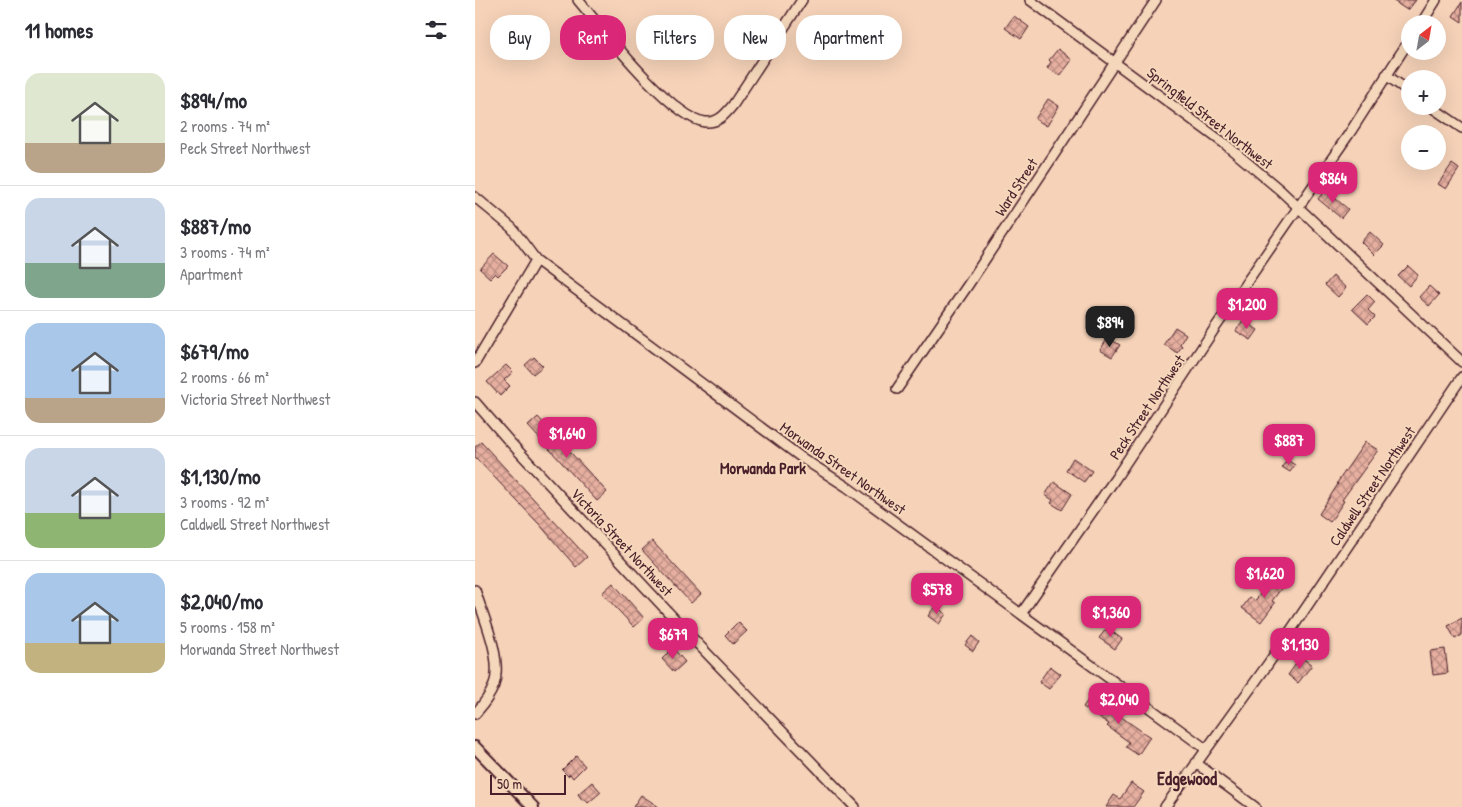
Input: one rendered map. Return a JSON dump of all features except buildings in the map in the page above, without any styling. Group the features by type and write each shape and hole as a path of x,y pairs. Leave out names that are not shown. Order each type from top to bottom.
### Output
{"street":[{"path":"578,0 659,92 692,118 703,122 720,119 733,105 802,0"},
{"name":"Springfield Street Northwest","path":"1030,0 1225,144 1299,208 1462,362"},
{"name":"Ward Street","path":"897,388 957,301 1155,0"},
{"path":"1427,15 1437,0"},
{"name":"Peck Street Northwest","path":"1021,614 1115,479 1215,328 1299,208 1401,53"},
{"path":"1386,75 1401,86"},
{"path":"1443,115 1462,128"},
{"name":"Morwanda Street Northwest","path":"475,197 512,228 536,260 802,458 847,487 1207,749"},
{"path":"475,363 536,260"},
{"name":"Caldwell Street Northwest","path":"1165,807 1273,656 1462,377"},
{"name":"Victoria Street Northwest","path":"475,402 697,643 855,807"},
{"path":"475,590 479,617 494,651 497,672 490,694 475,714"},
{"path":"475,748 533,807"},
{"path":"1196,763 1255,807"}],"district":[{"name":"Morwanda Park","path":"763,468"},
{"name":"Edgewood","path":"1187,778"}]}
